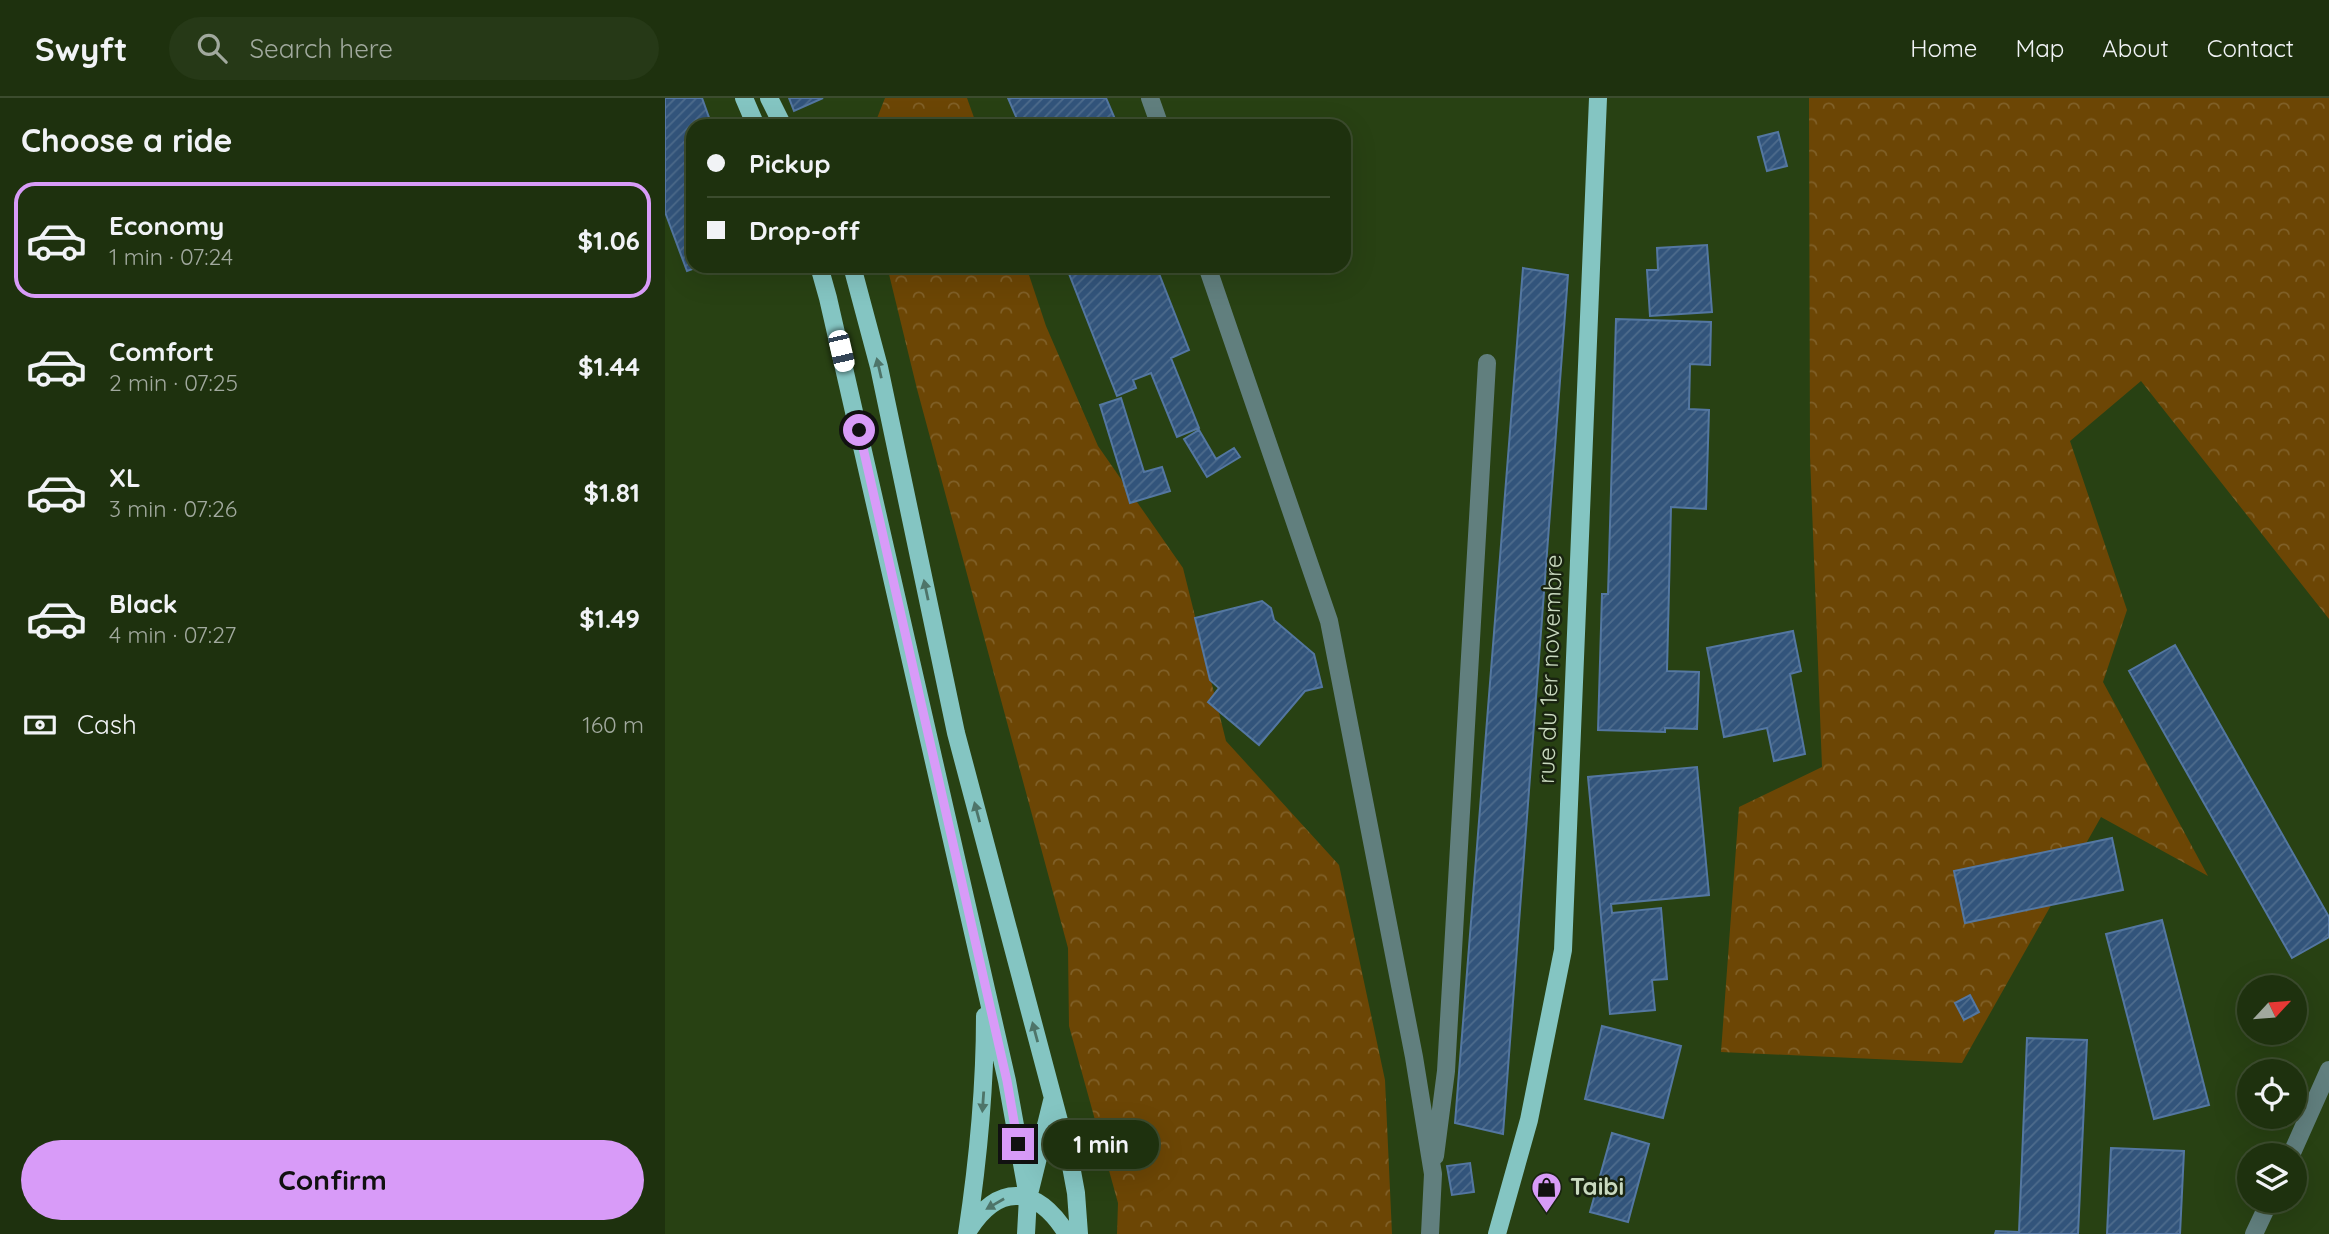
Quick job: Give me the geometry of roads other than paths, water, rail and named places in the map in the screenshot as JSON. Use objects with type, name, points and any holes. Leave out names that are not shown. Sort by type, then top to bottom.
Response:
[{"type":"main road","points":[[744,98],[753,119]]},
{"type":"main road","points":[[769,98],[780,119]]},
{"type":"main road","name":"rue du 1er novembre","points":[[1497,1234],[1529,1120],[1563,950],[1598,98]]},
{"type":"main road","points":[[821,273],[1007,1081],[1028,1197],[1026,1234]]},
{"type":"main road","points":[[854,273],[879,366],[956,733],[1076,1193],[1079,1234]]},
{"type":"main road","points":[[967,1234],[981,1133],[985,1065],[985,985]]},
{"type":"main road","points":[[1016,1234],[1028,1197],[1052,1098]]},
{"type":"main road","points":[[967,1234],[978,1215],[996,1201],[1012,1196],[1028,1197],[1045,1205],[1067,1234]]},
{"type":"street","points":[[1150,98],[1158,119]]},
{"type":"street","points":[[1209,273],[1329,621],[1414,1057],[1433,1174]]},
{"type":"street","points":[[1430,1234],[1433,1174],[1446,1071],[1487,363]]},
{"type":"street","points":[[2296,1143],[2329,1070]]},
{"type":"street","points":[[2254,1234],[2264,1213]]},
{"type":"place","name":"Taibi","points":[[1547,1214]]}]
